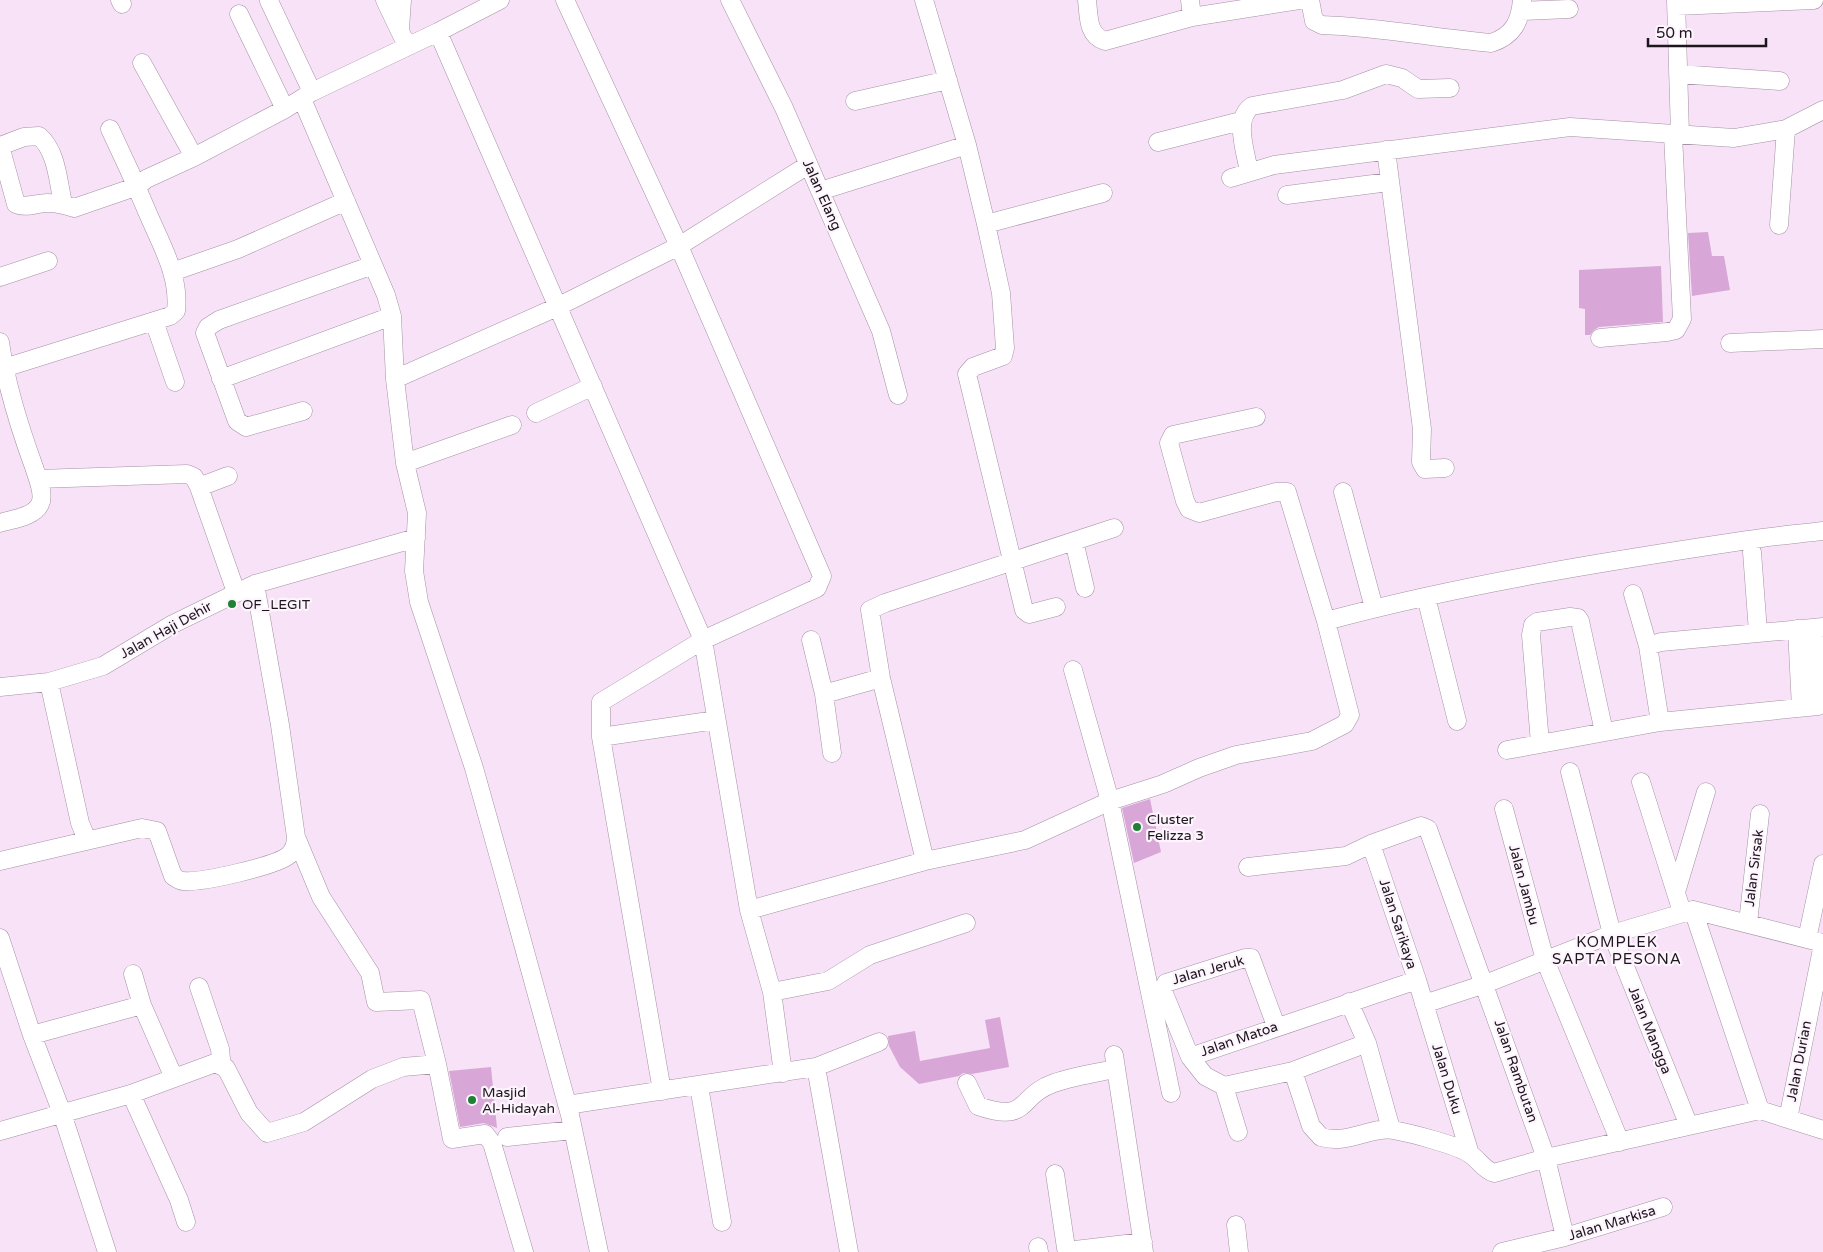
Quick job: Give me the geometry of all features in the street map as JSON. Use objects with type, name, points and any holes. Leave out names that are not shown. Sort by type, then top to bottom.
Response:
[{"type":"street","points":[[385,0],[407,46]]},
{"type":"street","points":[[400,30],[402,0]]},
{"type":"street","points":[[63,203],[53,159],[47,143],[40,136],[24,137],[0,146],[16,204],[24,206],[48,202],[63,203],[74,208],[138,186],[146,179],[194,157],[285,109],[307,95],[500,0]]},
{"type":"street","points":[[565,0],[679,246],[822,576],[817,588],[704,640],[601,702],[601,737],[662,1091]]},
{"type":"street","name":"Jalan Elang","points":[[730,0],[820,191],[881,331],[898,395]]},
{"type":"street","points":[[924,0],[967,145],[1001,293],[1005,348],[1003,356],[973,367],[967,374],[1026,613],[1029,614],[1056,607]]},
{"type":"street","points":[[1087,0],[1092,32],[1097,39],[1105,41],[1191,9],[1299,0]]},
{"type":"street","points":[[1310,0],[1313,18],[1322,25],[1385,28],[1409,34],[1491,43],[1501,40],[1516,28],[1522,5],[1570,9]]},
{"type":"street","points":[[1600,338],[1668,332],[1676,330],[1682,319],[1676,134],[1678,74],[1677,3],[1814,0]]},
{"type":"street","points":[[269,1],[307,95],[346,201],[386,295],[392,316],[395,379],[404,463],[416,506],[414,571],[418,602],[474,768],[568,1105],[599,1252]]},
{"type":"street","points":[[239,14],[285,109]]},
{"type":"street","points":[[438,32],[704,640],[749,910],[772,992],[783,1073]]},
{"type":"street","points":[[142,63],[194,157]]},
{"type":"street","points":[[1250,172],[1241,120],[1246,110],[1258,103],[1343,90],[1386,74],[1402,78],[1418,89],[1450,88]]},
{"type":"street","points":[[1678,74],[1780,81]]},
{"type":"street","points":[[855,101],[948,80]]},
{"type":"street","points":[[1231,178],[1274,164],[1570,127],[1734,138],[1786,129],[1823,110]]},
{"type":"street","points":[[1158,142],[1241,120]]},
{"type":"street","points":[[4,368],[170,316],[176,311],[177,303],[172,272],[164,244],[110,129]]},
{"type":"street","points":[[1779,225],[1786,129]]},
{"type":"street","points":[[820,191],[967,145]]},
{"type":"street","points":[[1386,150],[1422,429],[1421,462],[1425,469],[1445,468]]},
{"type":"street","points":[[395,379],[558,307],[679,246],[808,165]]},
{"type":"street","points":[[1287,195],[1390,182]]},
{"type":"street","points":[[986,224],[1103,193]]},
{"type":"street","points":[[172,272],[238,249],[346,201]]},
{"type":"street","points":[[0,277],[48,261]]},
{"type":"street","points":[[304,411],[257,425],[242,425],[237,421],[205,333],[212,324],[373,265]]},
{"type":"street","points":[[221,379],[392,316]]},
{"type":"street","points":[[154,321],[175,382]]},
{"type":"street","points":[[1730,343],[1823,339]]},
{"type":"street","points":[[0,342],[4,368],[21,432],[38,479],[42,499],[37,508],[27,515],[0,523]]},
{"type":"street","points":[[536,413],[592,386]]},
{"type":"street","points":[[749,910],[924,862],[1025,840],[1110,801],[1163,784],[1199,768],[1236,755],[1312,741],[1345,724],[1348,720],[1349,708],[1326,621],[1287,492],[1276,492],[1199,512],[1189,509],[1185,501],[1170,443],[1173,435],[1256,417]]},
{"type":"street","points":[[404,463],[512,425]]},
{"type":"street","points":[[38,479],[187,474],[194,477],[236,592]]},
{"type":"street","points":[[199,487],[228,476]]},
{"type":"street","points":[[1343,492],[1374,608]]},
{"type":"street","points":[[924,862],[881,678],[870,613],[872,608],[1114,528]]},
{"type":"street","points":[[1326,621],[1426,597],[1596,564],[1823,530]]},
{"type":"street","name":"Jalan Haji Dehir","points":[[0,688],[48,682],[103,666],[172,624],[255,584],[416,538]]},
{"type":"street","points":[[1074,541],[1085,588]]},
{"type":"street","points":[[1752,552],[1758,632]]},
{"type":"street","points":[[255,584],[280,725],[296,837],[321,897],[361,962],[370,973],[376,1002],[421,1000],[438,1064],[452,1139],[485,1134],[492,1143],[524,1252]]},
{"type":"street","points":[[1633,594],[1648,646],[1660,722]]},
{"type":"street","points":[[1426,597],[1457,721]]},
{"type":"street","points":[[1540,743],[1531,635],[1533,625],[1546,621],[1570,617],[1580,621],[1604,732]]},
{"type":"street","points":[[1507,750],[1660,722],[1814,707],[1812,628],[1661,642],[1648,646]]},
{"type":"street","points":[[811,640],[824,694],[832,753]]},
{"type":"street","points":[[1073,670],[1110,801],[1171,1094]]},
{"type":"street","points":[[824,694],[881,678]]},
{"type":"street","points":[[48,682],[80,823],[87,840]]},
{"type":"street","points":[[601,737],[716,720]]},
{"type":"street","name":"Jalan Mangga","points":[[1570,772],[1612,934],[1689,1126]]},
{"type":"street","points":[[1642,782],[1676,892],[1687,911],[1760,1110]]},
{"type":"street","points":[[1676,892],[1706,792]]},
{"type":"street","name":"Jalan Jambu","points":[[1504,809],[1545,960],[1620,1142]]},
{"type":"street","name":"Jalan Sirsak","points":[[1748,923],[1760,814]]},
{"type":"street","name":"Jalan Rambutan","points":[[1248,867],[1346,856],[1421,826],[1428,829],[1546,1158],[1565,1237]]},
{"type":"street","points":[[0,861],[142,828],[157,831],[173,876],[182,881],[210,878],[267,864],[288,855],[294,848],[296,837]]},
{"type":"street","name":"Jalan Sarikaya","points":[[1372,844],[1424,1004]]},
{"type":"street","name":"Jalan Durian","points":[[1788,1119],[1818,942],[1823,864]]},
{"type":"street","points":[[1424,1004],[1485,984],[1612,934],[1687,911],[1748,923],[1818,942]]},
{"type":"street","points":[[772,992],[828,981],[870,955],[966,923]]},
{"type":"street","points":[[0,938],[32,1035],[62,1113],[107,1252]]},
{"type":"street","name":"Jalan Jeruk","points":[[1189,1053],[1163,991],[1163,986],[1245,958],[1253,960],[1276,1026]]},
{"type":"street","points":[[132,974],[142,1005],[174,1078]]},
{"type":"street","name":"Jalan Matoa","points":[[1224,1086],[1205,1076],[1189,1053],[1417,980]]},
{"type":"street","points":[[0,1131],[131,1094],[215,1063],[221,1058],[220,1049],[199,987]]},
{"type":"street","points":[[1349,1002],[1367,1043],[1391,1129]]},
{"type":"street","name":"Jalan Duku","points":[[1424,1004],[1470,1154]]},
{"type":"street","points":[[32,1035],[142,1005]]},
{"type":"street","points":[[568,1105],[816,1067],[879,1042]]},
{"type":"street","points":[[1238,1132],[1224,1086],[1293,1071],[1367,1043]]},
{"type":"street","points":[[967,1083],[978,1106],[1007,1113],[1015,1111],[1055,1083],[1115,1062],[1144,1247],[1075,1250],[1066,1248],[1055,1174]]},
{"type":"street","points":[[215,1063],[226,1068],[249,1113],[267,1133],[304,1122],[372,1080],[403,1067],[438,1064]]},
{"type":"street","points":[[816,1067],[849,1252]]},
{"type":"street","points":[[1293,1071],[1311,1126],[1321,1137],[1340,1139],[1391,1129],[1449,1144],[1470,1154],[1489,1172],[1494,1173],[1546,1158],[1760,1110],[1823,1130]]},
{"type":"street","points":[[699,1086],[722,1222]]},
{"type":"street","points":[[131,1094],[179,1200],[186,1222]]},
{"type":"street","points":[[507,1137],[573,1130]]},
{"type":"street","name":"Jalan Markisa","points":[[1502,1252],[1565,1237],[1663,1207]]},
{"type":"street","points":[[1236,1225],[1239,1252]]},
{"type":"building","points":[[1708,232],[1712,256],[1724,256],[1730,290],[1692,296],[1688,233]]},
{"type":"building","points":[[1661,266],[1663,322],[1599,327],[1590,335],[1585,335],[1585,309],[1579,308],[1579,270]]},
{"type":"building","name":"Cluster Felizza 3","points":[[1150,799],[1161,852],[1134,863],[1122,808]]},
{"type":"building","points":[[1000,1017],[1009,1067],[972,1074],[963,1073],[959,1076],[919,1084],[900,1067],[889,1046],[888,1036],[915,1031],[920,1061],[990,1048],[985,1020]]},
{"type":"building","name":"Masjid Al-Hidayah","points":[[491,1067],[497,1128],[484,1123],[460,1127],[449,1071]]},
{"type":"place","name":"OF_LEGIT","points":[[232,604]]},
{"type":"place","name":"Cluster Felizza 3","points":[[1137,827]]},
{"type":"place","name":"Masjid Al-Hidayah","points":[[472,1100]]},
{"type":"district","name":"KOMPLEK SAPTA PESONA","points":[[1617,950]]}]
